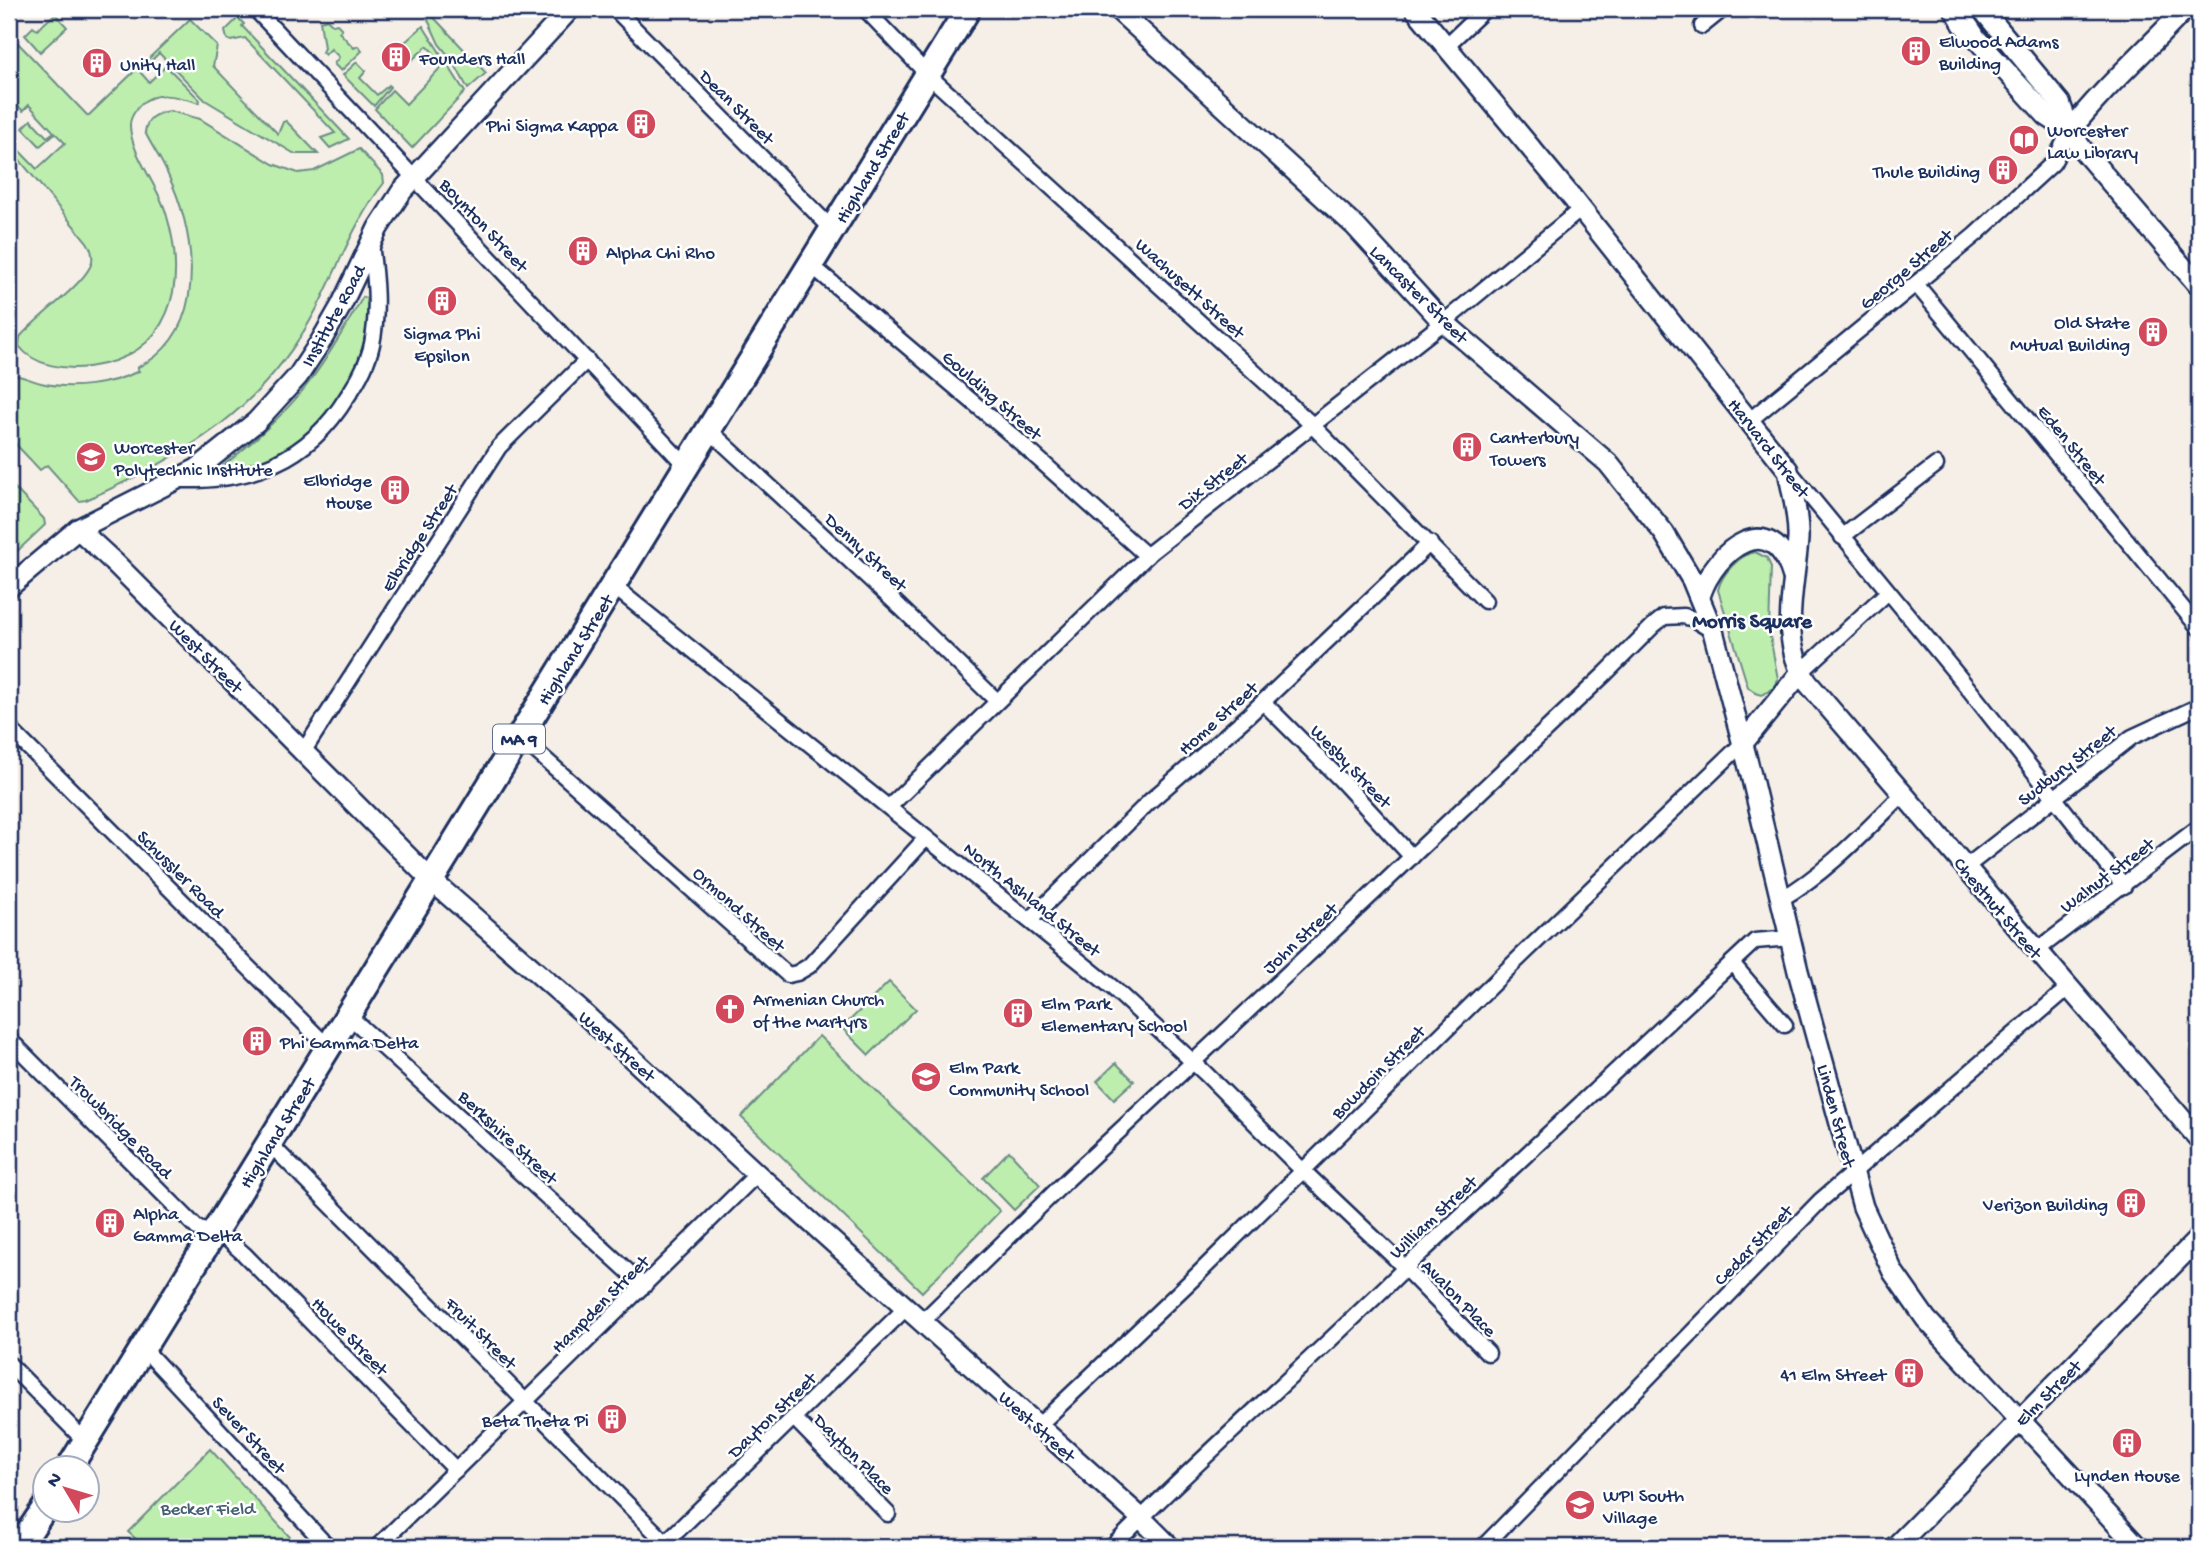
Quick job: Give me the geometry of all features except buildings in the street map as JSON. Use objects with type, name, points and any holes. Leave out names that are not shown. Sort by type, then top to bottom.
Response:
[{"type":"highway","name":"Highland Street","points":[[78,1454],[968,9]]},
{"type":"highway","points":[[19,1547],[34,1524]]},
{"type":"main road","name":"Institute Road","points":[[9,587],[78,529],[197,470],[237,439],[298,376],[341,306],[371,242],[395,201],[414,177],[570,9]]},
{"type":"main road","name":"Lancaster Street","points":[[1117,9],[1354,226],[1444,322],[1608,463],[1664,533],[1700,596]]},
{"type":"main road","name":"Harvard Street","points":[[1415,9],[1581,209],[1788,470]]},
{"type":"main road","points":[[1949,9],[2047,116],[2070,131]]},
{"type":"main road","points":[[1955,9],[1973,35]]},
{"type":"main road","points":[[1982,9],[2060,103],[2070,131],[2082,149],[2199,285]]},
{"type":"main road","points":[[2070,131],[2088,108],[2185,9]]},
{"type":"main road","points":[[1743,743],[1775,705],[1796,671],[1790,638],[1798,539],[1788,470]]},
{"type":"main road","name":"West Street","points":[[78,529],[431,880],[581,1011],[1170,1547]]},
{"type":"main road","points":[[1700,596],[1710,573],[1736,547],[1751,538],[1767,541],[1777,547],[1786,558],[1793,577]]},
{"type":"main road","name":"Linden Street","points":[[1700,596],[1730,691],[1853,1173],[1876,1239],[1903,1288],[1950,1347],[2138,1547]]},
{"type":"main road","name":"Chestnut Street","points":[[1796,671],[2199,1139]]},
{"type":"main road","points":[[1730,691],[1737,700],[1754,709],[1766,710],[1775,705]]},
{"type":"main road","name":"Elm Street","points":[[1895,1547],[2199,1238]]},
{"type":"street","name":"Boynton Street","points":[[255,9],[687,467]]},
{"type":"street","name":"Dean Street","points":[[615,9],[833,230]]},
{"type":"street","name":"Wachusett Street","points":[[865,9],[927,74],[1259,374],[1485,601]]},
{"type":"street","points":[[1446,46],[1486,9]]},
{"type":"street","points":[[1702,26],[1723,9]]},
{"type":"street","name":"George Street","points":[[1750,420],[1975,234],[2053,163],[2070,131]]},
{"type":"street","name":"Dix Street","points":[[888,807],[1147,555],[1444,322],[1581,209]]},
{"type":"street","points":[[179,480],[225,479],[274,466],[306,446],[334,418],[356,383],[371,346],[376,312],[371,242]]},
{"type":"street","name":"Goulding Street","points":[[810,264],[1014,437],[1147,555]]},
{"type":"street","name":"Eden Street","points":[[1916,284],[2199,628]]},
{"type":"street","name":"Elbridge Street","points":[[303,752],[499,447],[587,360]]},
{"type":"street","name":"Denny Street","points":[[709,430],[900,607],[997,702]]},
{"type":"street","points":[[1842,537],[1936,465]]},
{"type":"street","name":"Harvard Street","points":[[1788,470],[1968,688],[2123,886]]},
{"type":"street","name":"Home Street","points":[[1030,920],[1150,801],[1263,702],[1430,543]]},
{"type":"street","name":"North Ashland Street","points":[[613,586],[1113,988],[1405,1268]]},
{"type":"street","points":[[1796,671],[1888,592]]},
{"type":"street","name":"John Street","points":[[922,1322],[1067,1180],[1194,1063],[1659,621],[1674,615],[1684,616],[1713,631]]},
{"type":"street","name":"Wesby Street","points":[[1263,702],[1340,779],[1412,857]]},
{"type":"street","name":"Sudbury Street","points":[[1966,867],[2132,737],[2199,706]]},
{"type":"street","name":"Schussler Road","points":[[9,728],[328,1046]]},
{"type":"street","name":"Ormond Street","points":[[520,737],[788,975],[809,966],[926,838]]},
{"type":"street","name":"Bowdoin Street","points":[[1038,1426],[1743,743]]},
{"type":"street","points":[[1781,899],[1802,887],[1903,794]]},
{"type":"street","name":"Walnut Street","points":[[2036,951],[2199,827]]},
{"type":"street","name":"William Street","points":[[1112,1547],[1755,941],[1791,938]]},
{"type":"street","points":[[1732,963],[1785,1025]]},
{"type":"street","name":"Cedar Street","points":[[1483,1547],[1821,1200],[2068,988]]},
{"type":"street","name":"Berkshire Street","points":[[348,1015],[644,1286]]},
{"type":"street","name":"Trowbridge Road","points":[[9,1039],[197,1228],[213,1234]]},
{"type":"street","name":"Fruit Street","points":[[269,1143],[666,1546]]},
{"type":"street","name":"Hampden Street","points":[[377,1547],[757,1174]]},
{"type":"street","name":"Howe Street","points":[[213,1234],[227,1239],[244,1254],[456,1470]]},
{"type":"street","name":"Avalon Place","points":[[1405,1268],[1488,1353]]},
{"type":"street","name":"Dayton Street","points":[[666,1546],[906,1307]]},
{"type":"street","name":"Sever Street","points":[[143,1348],[328,1547]]},
{"type":"street","points":[[9,1364],[86,1442]]},
{"type":"street","name":"Dayton Place","points":[[794,1418],[888,1514]]},
{"type":"green space","points":[[423,9],[426,9],[486,73],[468,89],[453,61],[439,44]]},
{"type":"green space","points":[[55,14],[67,27],[40,52],[25,35],[33,27],[37,30]]},
{"type":"green space","points":[[238,18],[244,24],[242,26],[349,139],[330,148],[321,138],[335,133],[245,38],[231,41],[227,39],[225,31]]},
{"type":"green space","points":[[190,19],[217,46],[213,66],[278,134],[286,121],[318,154],[295,154],[205,100],[159,53],[149,63],[146,61]]},
{"type":"green space","points":[[327,19],[342,29],[339,32],[354,48],[358,46],[362,51],[341,71],[334,64],[339,57],[331,49],[325,55],[322,52],[324,48],[320,21]]},
{"type":"green space","points":[[423,26],[465,92],[412,148],[375,109],[392,90],[406,104],[444,64],[427,46],[413,59],[409,55],[412,52],[404,43]]},
{"type":"green space","points":[[17,42],[88,116],[141,65],[144,68],[140,72],[149,82],[166,66],[200,100],[199,103],[174,96],[157,96],[142,103],[131,119],[134,147],[166,213],[175,266],[167,313],[155,332],[139,348],[116,360],[88,367],[60,367],[33,358],[19,346],[20,337],[85,275],[93,257],[87,242],[9,147],[9,140],[37,169],[65,143],[55,133],[40,146],[23,128],[31,120],[47,137],[54,132],[29,105],[23,111],[9,97],[9,51]]},
{"type":"green space","points":[[357,62],[366,71],[360,78],[377,95],[389,85],[390,87],[374,106],[343,75]]},
{"type":"green space","points":[[170,111],[200,119],[273,164],[298,173],[314,171],[359,149],[383,175],[384,183],[364,213],[316,310],[295,345],[246,403],[218,426],[157,466],[79,501],[47,465],[40,470],[9,437],[9,374],[53,385],[103,383],[139,371],[137,368],[156,356],[172,338],[183,317],[189,294],[189,244],[177,196],[166,169],[145,132],[153,117]]},
{"type":"green space","points":[[363,297],[369,299],[367,327],[361,353],[353,373],[329,412],[296,443],[277,454],[257,463],[225,469],[224,465],[270,426],[301,393]]},
{"type":"green space","points":[[9,482],[44,519],[45,525],[9,559]]},
{"type":"green space","points":[[1755,552],[1767,558],[1771,567],[1769,631],[1778,679],[1773,689],[1762,695],[1748,687],[1718,590],[1732,566]]},
{"type":"green space","points":[[889,982],[916,1009],[869,1055],[842,1028]]},
{"type":"green space","points":[[819,1036],[1000,1211],[922,1292],[741,1117]]},
{"type":"green space","points":[[1116,1063],[1134,1081],[1114,1099],[1097,1081]]},
{"type":"green space","points":[[1009,1151],[1040,1185],[1014,1210],[983,1178]]},
{"type":"green space","name":"Becker Field","points":[[210,1449],[299,1547],[145,1547],[128,1532]]},
{"type":"place","name":"Elwood Adams Building","points":[[1916,51]]},
{"type":"place","name":"Founders Hall","points":[[396,57]]},
{"type":"place","name":"Unity Hall","points":[[97,63]]},
{"type":"place","name":"Phi Sigma Kappa","points":[[641,124]]},
{"type":"place","name":"Worcester Law Library","points":[[2024,140]]},
{"type":"place","name":"Thule Building","points":[[2003,170]]},
{"type":"place","name":"Alpha Chi Rho","points":[[583,251]]},
{"type":"place","name":"Sigma Phi Epsilon","points":[[442,301]]},
{"type":"place","name":"Old State Mutual Building","points":[[2153,332]]},
{"type":"place","name":"Canterbury Towers","points":[[1467,447]]},
{"type":"place","name":"Worcester Polytechnic Institute","points":[[91,457]]},
{"type":"place","name":"Elbridge House","points":[[395,490]]},
{"type":"place","name":"Armenian Church of the Martyrs","points":[[730,1009]]},
{"type":"place","name":"Elm Park Elementary School","points":[[1018,1013]]},
{"type":"place","name":"Phi Gamma Delta","points":[[257,1041]]},
{"type":"place","name":"Elm Park Community School","points":[[926,1077]]},
{"type":"place","name":"Verizon Building","points":[[2131,1203]]},
{"type":"place","name":"Alpha Gamma Delta","points":[[110,1223]]},
{"type":"place","name":"41 Elm Street","points":[[1909,1373]]},
{"type":"place","name":"Beta Theta Pi","points":[[612,1419]]},
{"type":"place","name":"Lynden House","points":[[2127,1443]]},
{"type":"place","name":"WPI South Village","points":[[1580,1505]]},
{"type":"district","name":"Morris Square","points":[[1752,620]]}]
